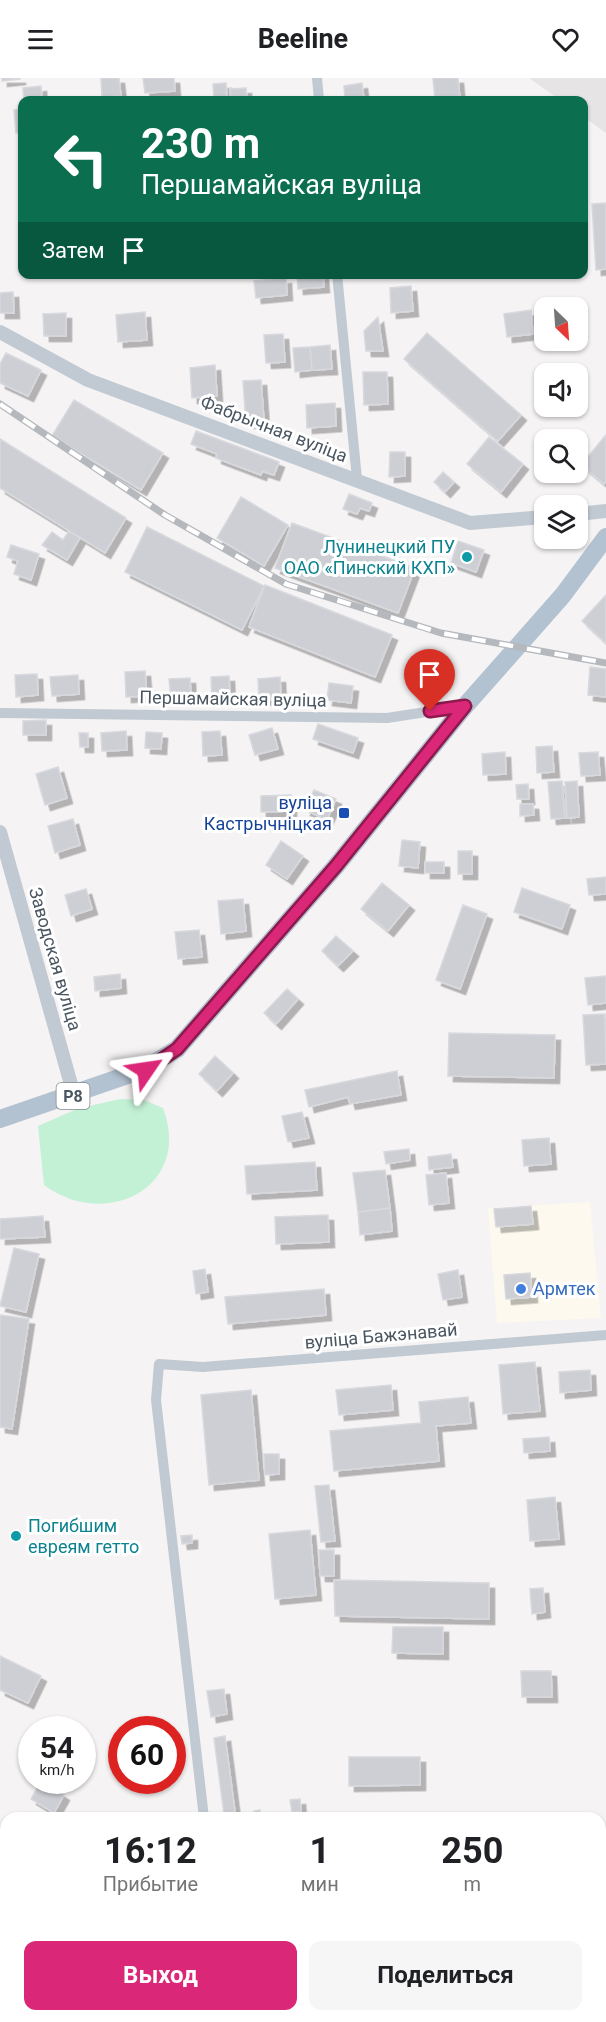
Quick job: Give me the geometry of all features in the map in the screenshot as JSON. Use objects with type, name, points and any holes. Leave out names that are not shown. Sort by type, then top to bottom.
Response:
[{"type":"main road","name":"Р8","points":[[0,1119],[146,1070],[177,1049],[336,866],[465,706],[563,596],[606,537]]},
{"type":"street","points":[[317,78],[319,96]]},
{"type":"street","points":[[337,279],[357,479]]},
{"type":"street","name":"Фабрычная вуліца","points":[[0,332],[88,380],[470,523],[534,517]]},
{"type":"street","points":[[588,513],[606,511]]},
{"type":"street","name":"Першамайская вуліца","points":[[0,713],[387,718],[465,706]]},
{"type":"street","name":"Заводская вуліца","points":[[0,832],[74,1095]]},
{"type":"street","name":"вуліца Бажэнавай","points":[[203,1812],[156,1400],[159,1364],[222,1366],[606,1335]]},
{"type":"shaded area","points":[[529,78],[606,78],[606,133],[588,120],[588,96],[554,96]]},
{"type":"shaded area","points":[[590,1202],[601,1318],[497,1323],[488,1208]]},
{"type":"green space","points":[[120,1099],[144,1100],[163,1108],[169,1136],[166,1160],[155,1179],[138,1193],[117,1202],[93,1203],[68,1198],[44,1185],[38,1126],[77,1109]]},
{"type":"building","points":[[2,78],[20,78],[20,79],[2,81]]},
{"type":"building","points":[[101,78],[119,78],[121,96],[102,96]]},
{"type":"building","points":[[143,78],[174,78],[175,91],[145,93]]},
{"type":"building","points":[[433,78],[458,78],[460,96],[435,96]]},
{"type":"building","points":[[226,83],[227,96],[214,96],[213,84]]},
{"type":"building","points":[[362,83],[364,96],[345,96],[344,86]]},
{"type":"building","points":[[41,86],[42,96],[24,96],[23,88]]},
{"type":"building","points":[[246,88],[247,96],[231,96],[230,89]]},
{"type":"building","points":[[14,110],[18,110],[18,133],[16,133]]},
{"type":"building","points":[[606,203],[606,269],[596,270],[592,204]]},
{"type":"building","points":[[286,279],[287,295],[256,298],[254,281]]},
{"type":"building","points":[[297,279],[323,279],[324,287],[298,289]]},
{"type":"building","points":[[411,286],[413,311],[391,313],[390,288]]},
{"type":"building","points":[[13,292],[14,313],[0,313],[0,293]]},
{"type":"building","points":[[531,310],[533,334],[507,337],[504,314]]},
{"type":"building","points":[[145,312],[147,340],[118,342],[116,315]]},
{"type":"building","points":[[66,313],[66,336],[44,336],[43,314]]},
{"type":"building","points":[[378,317],[383,351],[366,351],[364,331]]},
{"type":"building","points":[[427,333],[521,415],[498,441],[404,359]]},
{"type":"building","points":[[283,334],[285,362],[266,363],[264,335]]},
{"type":"building","points":[[330,345],[332,369],[312,370],[310,347]]},
{"type":"building","points":[[310,347],[312,370],[295,372],[293,348]]},
{"type":"building","points":[[6,353],[41,370],[28,396],[0,383],[0,364]]},
{"type":"building","points":[[215,365],[217,396],[192,398],[190,368]]},
{"type":"building","points":[[363,372],[387,372],[388,404],[364,405]]},
{"type":"building","points":[[261,380],[264,421],[246,423],[243,381]]},
{"type":"building","points":[[74,400],[163,453],[141,490],[52,436]]},
{"type":"building","points":[[335,403],[336,426],[307,428],[306,405]]},
{"type":"building","points":[[196,431],[279,462],[274,475],[262,471],[261,475],[216,458],[217,454],[191,444]]},
{"type":"building","points":[[606,435],[606,481],[604,484],[588,471],[588,457]]},
{"type":"building","points":[[489,437],[523,464],[501,492],[467,464]]},
{"type":"building","points":[[0,439],[126,518],[105,553],[0,488]]},
{"type":"building","points":[[390,452],[405,452],[405,476],[389,477]]},
{"type":"building","points":[[443,472],[454,482],[445,492],[434,482]]},
{"type":"building","points":[[349,494],[372,503],[369,511],[360,508],[357,514],[343,509]]},
{"type":"building","points":[[241,497],[288,525],[264,566],[217,538]]},
{"type":"building","points":[[292,523],[415,568],[398,613],[275,568]]},
{"type":"building","points":[[147,527],[264,586],[242,630],[125,572]]},
{"type":"building","points":[[69,531],[80,538],[67,560],[42,545],[52,532],[63,540]]},
{"type":"building","name":"Лунинецкий ПУ ОАО «Пинский КХП»","points":[[458,541],[484,550],[476,572],[451,563]]},
{"type":"building","points":[[11,545],[39,554],[31,580],[14,574],[18,561],[7,557]]},
{"type":"building","points":[[265,585],[392,635],[375,677],[249,627]]},
{"type":"building","points":[[606,595],[606,643],[582,621]]},
{"type":"building","points":[[590,667],[606,669],[606,697],[588,695]]},
{"type":"building","points":[[145,671],[147,696],[126,697],[125,672]]},
{"type":"building","points":[[37,674],[38,695],[16,697],[15,675]]},
{"type":"building","points":[[78,675],[79,694],[52,696],[50,677]]},
{"type":"building","points":[[229,676],[230,698],[212,699],[211,677]]},
{"type":"building","points":[[280,677],[281,699],[259,700],[258,679]]},
{"type":"building","points":[[190,678],[191,699],[171,700],[169,679]]},
{"type":"building","points":[[329,683],[353,686],[351,703],[327,700]]},
{"type":"building","points":[[46,720],[46,735],[23,735],[23,721]]},
{"type":"building","points":[[318,724],[358,738],[353,753],[313,739]]},
{"type":"building","points":[[272,728],[278,749],[255,755],[249,735]]},
{"type":"building","points":[[126,731],[127,750],[102,751],[101,733]]},
{"type":"building","points":[[220,731],[222,755],[203,756],[202,732]]},
{"type":"building","points":[[146,732],[162,733],[161,749],[145,748]]},
{"type":"building","points":[[79,733],[88,733],[88,747],[80,747]]},
{"type":"building","points":[[552,746],[554,772],[537,773],[536,747]]},
{"type":"building","points":[[505,752],[506,774],[483,775],[482,754]]},
{"type":"building","points":[[598,752],[600,775],[581,776],[579,753]]},
{"type":"building","points":[[58,767],[67,798],[45,805],[36,774]]},
{"type":"building","points":[[562,781],[565,818],[551,819],[548,782]]},
{"type":"building","points":[[577,781],[579,817],[567,818],[565,782]]},
{"type":"building","points":[[528,784],[529,799],[517,799],[516,785]]},
{"type":"building","points":[[314,790],[336,799],[327,820],[305,810]]},
{"type":"building","points":[[291,795],[291,811],[261,812],[261,796]]},
{"type":"building","points":[[520,804],[533,804],[534,815],[520,816]]},
{"type":"building","points":[[73,819],[80,845],[55,853],[48,826]]},
{"type":"building","points":[[402,840],[420,842],[418,868],[399,866]]},
{"type":"building","points":[[281,841],[303,856],[287,879],[266,865]]},
{"type":"building","points":[[458,851],[472,851],[472,874],[458,874]]},
{"type":"building","points":[[425,862],[444,862],[444,873],[425,873]]},
{"type":"building","points":[[606,877],[606,894],[589,895],[587,879]]},
{"type":"building","points":[[382,883],[409,905],[388,931],[361,909]]},
{"type":"building","points":[[522,888],[570,905],[562,929],[514,912]]},
{"type":"building","points":[[86,889],[92,909],[71,916],[65,895]]},
{"type":"building","points":[[243,899],[246,931],[221,934],[218,901]]},
{"type":"building","points":[[463,905],[487,914],[460,989],[436,980]]},
{"type":"building","points":[[199,930],[202,957],[178,959],[175,932]]},
{"type":"building","points":[[336,936],[353,951],[338,966],[322,951]]},
{"type":"building","points":[[120,974],[121,988],[95,991],[94,977]]},
{"type":"building","points":[[606,976],[606,1003],[588,1005],[585,978]]},
{"type":"building","points":[[287,989],[298,999],[276,1024],[264,1013]]},
{"type":"building","points":[[605,1014],[606,1064],[586,1065],[583,1015]]},
{"type":"building","points":[[449,1033],[555,1035],[554,1078],[448,1076]]},
{"type":"building","points":[[215,1056],[233,1073],[217,1091],[199,1074]]},
{"type":"building","points":[[397,1071],[401,1095],[350,1104],[348,1097],[309,1107],[305,1090]]},
{"type":"building","points":[[302,1112],[309,1138],[288,1142],[282,1116]]},
{"type":"building","points":[[549,1138],[551,1164],[524,1166],[522,1140]]},
{"type":"building","points":[[409,1149],[410,1160],[386,1164],[384,1152]]},
{"type":"building","points":[[451,1154],[453,1167],[429,1170],[428,1157]]},
{"type":"building","points":[[315,1162],[317,1190],[247,1194],[245,1166]]},
{"type":"building","points":[[385,1170],[390,1208],[358,1212],[353,1173]]},
{"type":"building","points":[[446,1173],[449,1203],[429,1205],[426,1175]]},
{"type":"building","points":[[531,1206],[533,1224],[496,1227],[494,1209]]},
{"type":"building","points":[[390,1208],[392,1231],[360,1235],[358,1212]]},
{"type":"building","points":[[328,1215],[329,1242],[276,1244],[275,1217]]},
{"type":"building","points":[[43,1216],[45,1237],[0,1239],[0,1219]]},
{"type":"building","points":[[14,1248],[39,1254],[26,1312],[0,1306]]},
{"type":"building","points":[[205,1269],[208,1292],[196,1294],[193,1271]]},
{"type":"building","points":[[458,1270],[462,1297],[443,1300],[438,1274]]},
{"type":"building","points":[[530,1273],[532,1297],[506,1299],[504,1275]]},
{"type":"building","points":[[324,1289],[326,1315],[228,1324],[225,1297]]},
{"type":"building","points":[[0,1315],[29,1319],[12,1429],[0,1427]]},
{"type":"building","points":[[535,1362],[540,1411],[503,1414],[499,1365]]},
{"type":"building","points":[[590,1370],[591,1390],[560,1393],[559,1372]]},
{"type":"building","points":[[391,1385],[393,1410],[339,1415],[336,1390]]},
{"type":"building","points":[[251,1390],[259,1480],[209,1485],[201,1395]]},
{"type":"building","points":[[468,1397],[471,1423],[436,1426],[439,1461],[334,1471],[330,1431],[421,1423],[419,1402]]},
{"type":"building","points":[[549,1437],[550,1451],[524,1453],[523,1439]]},
{"type":"building","points":[[264,1454],[279,1454],[279,1474],[265,1475]]},
{"type":"building","points":[[329,1485],[335,1541],[321,1542],[315,1486]]},
{"type":"building","points":[[555,1497],[559,1539],[530,1541],[527,1500]]},
{"type":"building","points":[[310,1530],[316,1595],[275,1599],[269,1534]]},
{"type":"building","points":[[192,1535],[192,1543],[182,1544],[181,1536]]},
{"type":"building","points":[[319,1550],[334,1550],[334,1576],[320,1576]]},
{"type":"building","points":[[334,1580],[489,1583],[489,1619],[335,1616]]},
{"type":"building","points":[[543,1588],[545,1612],[532,1614],[530,1589]]},
{"type":"building","points":[[393,1627],[443,1627],[443,1654],[392,1653]]},
{"type":"building","points":[[0,1656],[41,1676],[28,1703],[0,1690]]},
{"type":"building","points":[[521,1671],[551,1671],[552,1697],[522,1697]]},
{"type":"building","points":[[224,1689],[227,1714],[211,1717],[207,1691]]},
{"type":"building","points":[[225,1736],[235,1812],[224,1812],[214,1738]]},
{"type":"building","points":[[349,1757],[420,1757],[420,1785],[349,1786]]},
{"type":"building","points":[[34,1794],[64,1795],[55,1812],[31,1799]]},
{"type":"building","points":[[300,1799],[301,1811],[292,1812],[290,1800]]},
{"type":"railway","points":[[0,404],[165,515],[286,584],[441,633],[606,663]]},
{"type":"place","name":"Лунинецкий ПУ ОАО «Пинский КХП»","points":[[467,557]]},
{"type":"place","name":"вуліца Кастрычніцкая","points":[[344,813]]},
{"type":"place","name":"Армтек","points":[[521,1289]]},
{"type":"place","name":"Погибшим евреям гетто","points":[[16,1536]]},
{"type":"route","points":[[146,1070],[177,1049],[336,866],[465,706],[430,711]]}]
